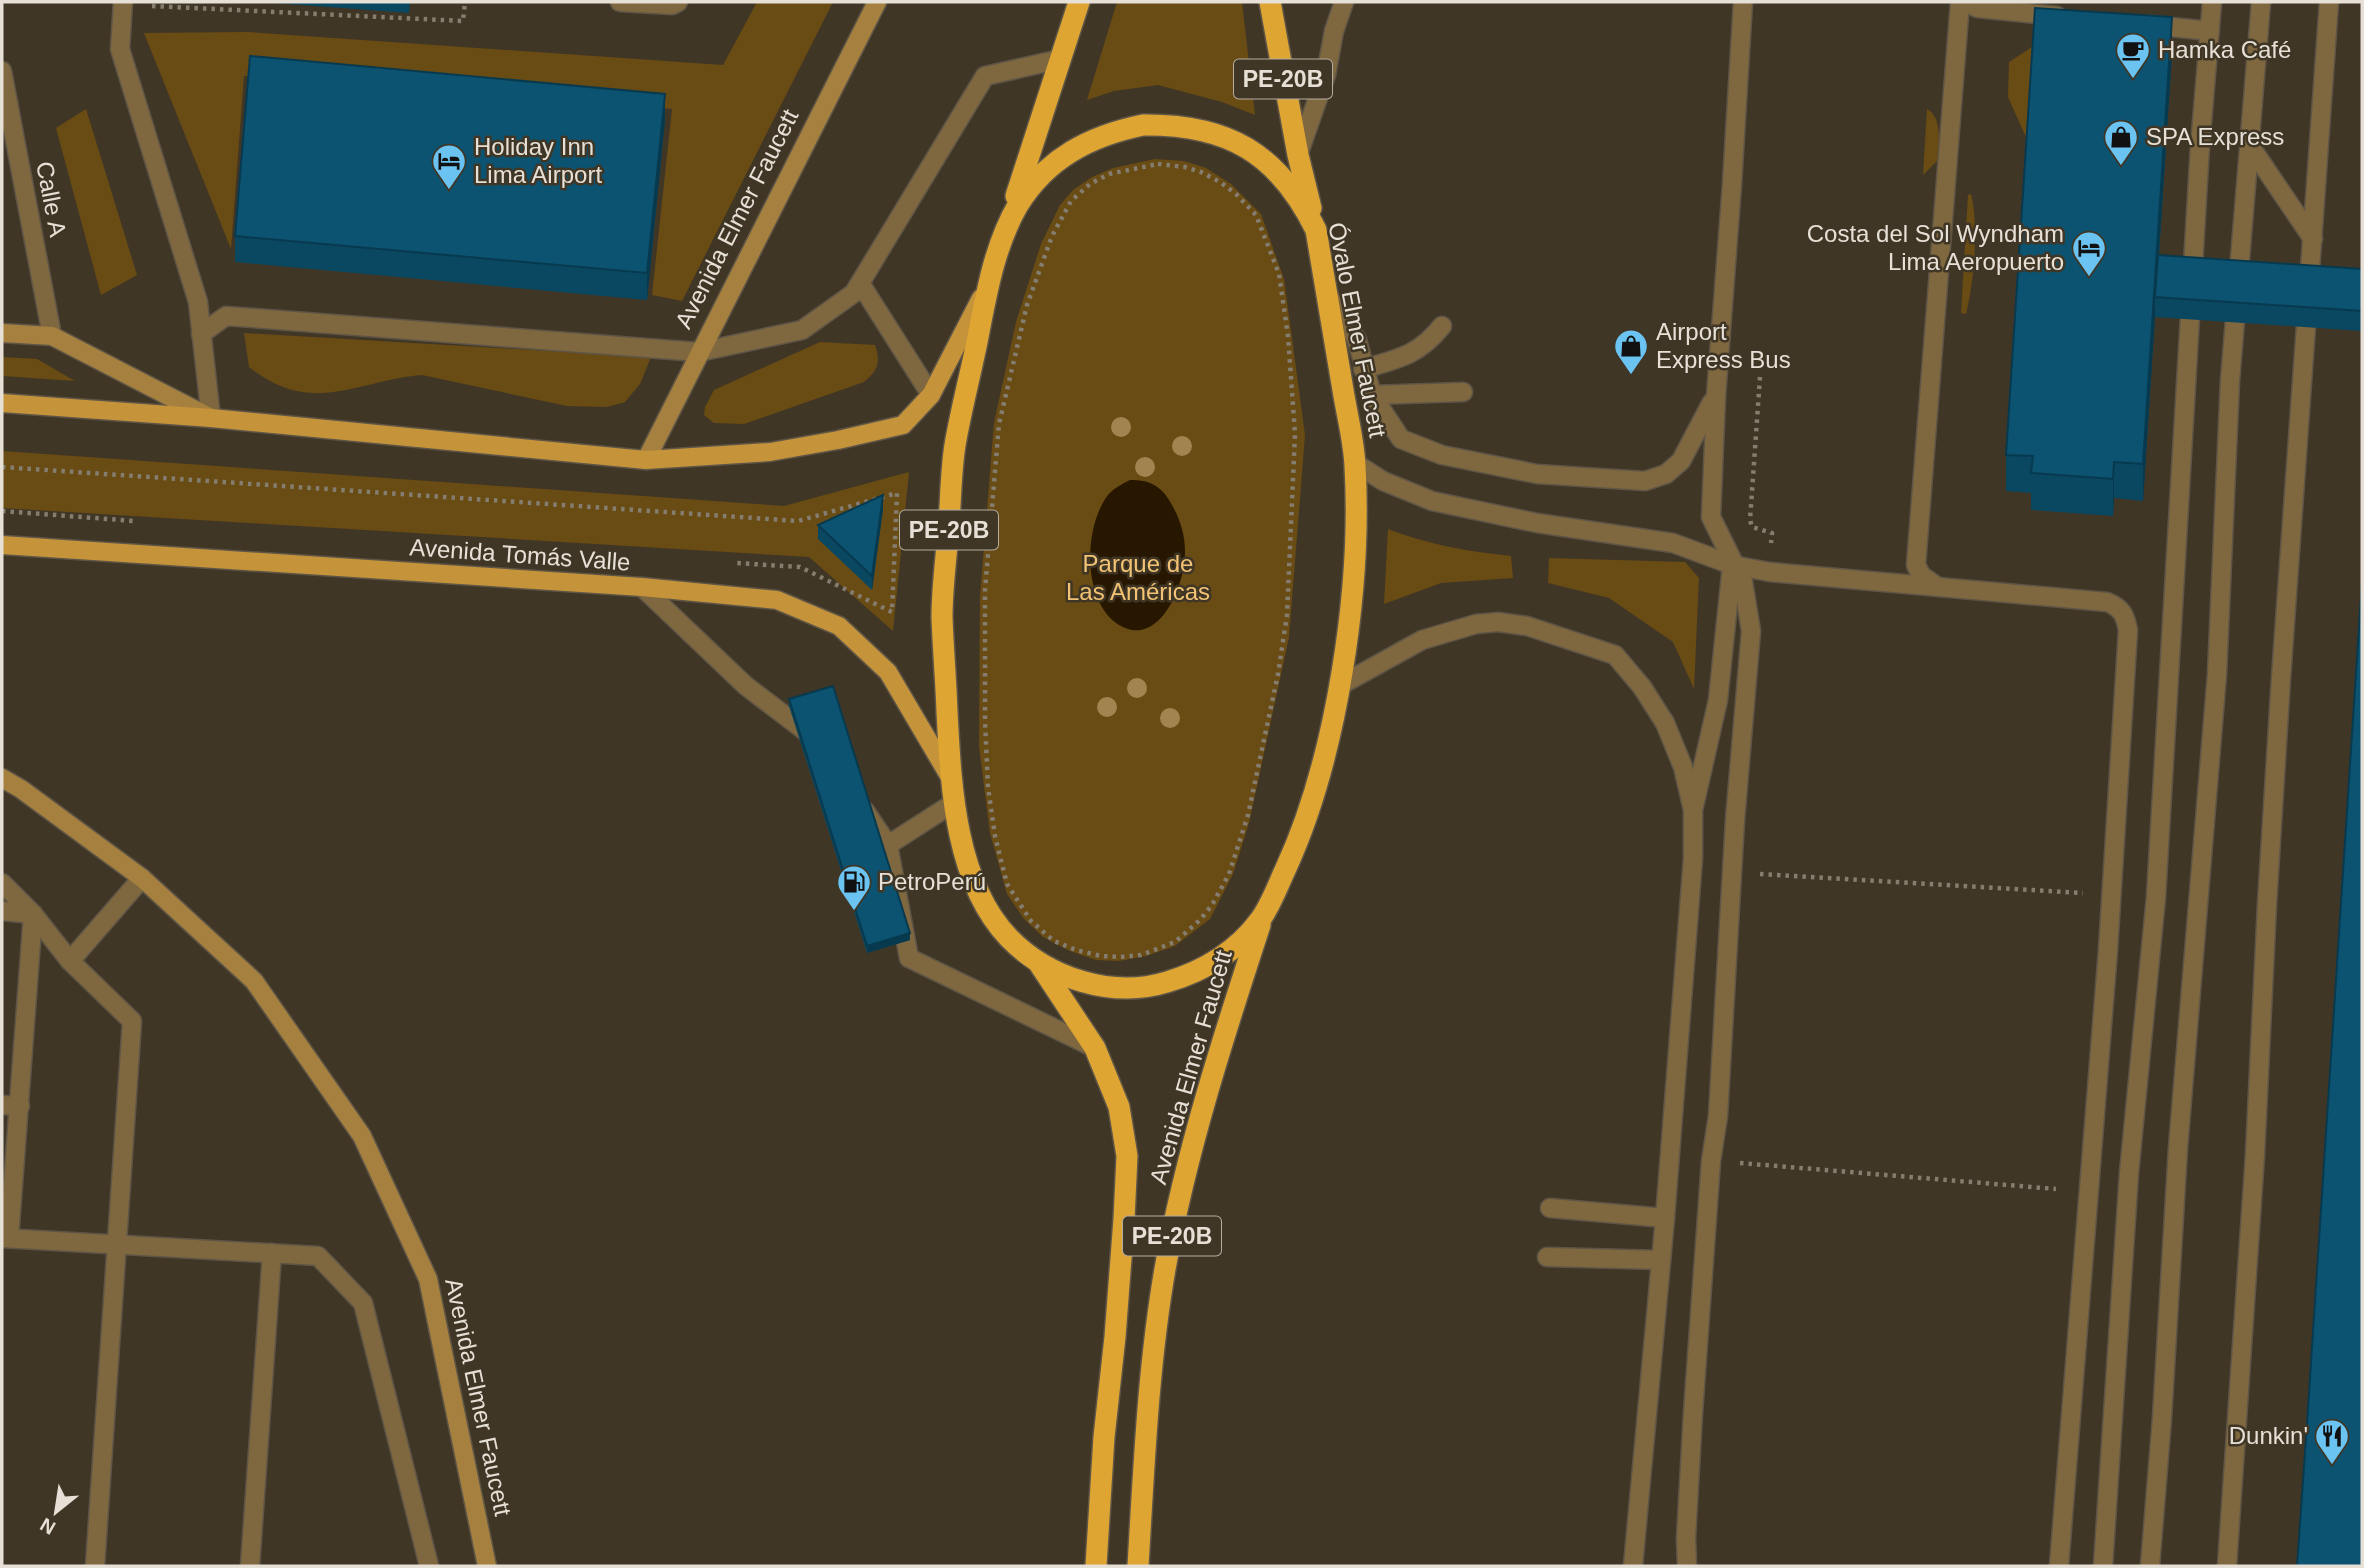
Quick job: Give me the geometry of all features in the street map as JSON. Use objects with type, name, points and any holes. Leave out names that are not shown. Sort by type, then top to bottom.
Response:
[{"type":"highway","name":"PE-20B","points":[[1004,235],[1079,2]]},
{"type":"highway","name":"PE-20B","points":[[1270,2],[1298,155],[1317,230]]},
{"type":"highway","name":"Óvalo Elmer Faucett","points":[[1143,125],[1204,129],[1242,146],[1283,177],[1303,202],[1317,230],[1355,463],[1354,575],[1339,686],[1321,765],[1297,843],[1263,916],[1236,947],[1201,971],[1161,984],[1120,988],[1079,981],[1040,965],[1007,936],[981,901],[965,858],[951,780],[942,613],[955,447],[989,284],[1004,235],[1017,208],[1035,182],[1057,160],[1083,143],[1112,131],[1143,125]]},
{"type":"highway","name":"Avenida Elmer Faucett","points":[[1138,1566],[1151,1369],[1165,1269],[1182,1188],[1219,1048],[1263,916]]},
{"type":"highway","name":"Avenida Elmer Faucett","points":[[1040,965],[1095,1048],[1119,1107],[1126,1156],[1122,1245],[1104,1437],[1096,1566]]},
{"type":"main road","points":[[2,403],[211,418],[646,460],[770,452],[903,425],[932,395],[989,284]]},
{"type":"main road","name":"Avenida Tomás Valle","points":[[2,545],[642,587],[777,600],[839,626],[888,672],[951,780]]},
{"type":"street","points":[[123,2],[120,49],[198,302],[211,418]]},
{"type":"street","points":[[620,2],[672,5],[678,2]]},
{"type":"street","name":"Avenida Elmer Faucett","points":[[646,460],[877,2]]},
{"type":"street","points":[[1298,155],[1326,75],[1334,31],[1344,2]]},
{"type":"street","points":[[1687,1566],[1687,1510],[1711,1161],[1718,1116],[1735,820],[1751,631],[1743,582],[1732,565],[1711,517],[1716,396],[1743,2]]},
{"type":"street","points":[[1935,586],[1922,575],[1916,565],[1962,2],[1978,8],[2071,17]]},
{"type":"street","points":[[2103,1566],[2129,1173],[2156,897],[2199,160],[2212,2]]},
{"type":"street","points":[[2150,1566],[2178,1148],[2217,674],[2230,381],[2261,2]]},
{"type":"street","points":[[2227,1566],[2255,1155],[2279,705],[2329,2]]},
{"type":"street","points":[[2137,24],[2210,32]]},
{"type":"street","points":[[201,334],[226,316],[699,352],[802,330],[854,293],[985,76],[1061,59]]},
{"type":"street","name":"Calle A","points":[[2,71],[52,336]]},
{"type":"street","points":[[2248,143],[2313,239]]},
{"type":"street","points":[[860,283],[932,395]]},
{"type":"street","points":[[1327,292],[1357,340],[1371,395],[1401,439],[1442,455],[1537,474],[1645,481],[1666,474],[1681,461],[1716,396]]},
{"type":"street","points":[[1363,369],[1412,354],[1431,340],[1442,326]]},
{"type":"street","points":[[2,332],[52,336],[211,418]]},
{"type":"street","points":[[1371,395],[1463,392]]},
{"type":"street","points":[[1355,463],[1383,481],[1432,501],[1537,523],[1673,543],[1732,565],[1770,572],[2107,602],[2117,606],[2126,615],[2128,630],[2109,939],[2059,1566]]},
{"type":"street","points":[[1633,1566],[1665,1218],[1693,858],[1693,810],[1718,700],[1732,565]]},
{"type":"street","points":[[642,587],[746,685],[816,739],[823,749]]},
{"type":"street","points":[[1339,686],[1422,640],[1476,624],[1498,622],[1527,626],[1615,655],[1642,687],[1665,723],[1682,767],[1693,810]]},
{"type":"street","name":"Avenida Elmer Faucett","points":[[2,778],[142,878],[254,981],[362,1136],[428,1279],[487,1566]]},
{"type":"street","points":[[852,792],[888,845],[909,958],[1095,1048]]},
{"type":"street","points":[[888,845],[955,802]]},
{"type":"street","points":[[70,961],[142,878]]},
{"type":"street","points":[[2,883],[33,914],[70,961],[132,1021],[95,1566]]},
{"type":"street","points":[[2,911],[33,914]]},
{"type":"street","points":[[33,914],[20,1106],[5,1238],[318,1256],[363,1303],[429,1566]]},
{"type":"street","points":[[2,1105],[20,1106]]},
{"type":"street","points":[[1550,1208],[1665,1218]]},
{"type":"street","points":[[250,1566],[272,1253]]},
{"type":"street","points":[[1547,1257],[1661,1260]]},
{"type":"path","points":[[151,6],[463,22],[465,2]]},
{"type":"path","points":[[1158,163],[1201,172],[1236,194],[1256,215],[1279,274],[1288,336],[1295,434],[1287,615],[1278,674],[1248,815],[1229,874],[1212,905],[1200,920],[1175,942],[1141,955],[1101,956],[1054,941],[1031,921],[1007,884],[995,836],[988,787],[985,590],[999,424],[1027,305],[1052,236],[1071,201],[1090,184],[1109,174],[1158,163]]},
{"type":"path","points":[[1760,377],[1750,520],[1752,527],[1772,533],[1770,572]]},
{"type":"path","points":[[2,467],[797,521],[897,493],[892,612]]},
{"type":"path","points":[[1747,874],[2091,893]]},
{"type":"path","points":[[1711,1161],[2056,1189]]},
{"type":"green space","points":[[757,2],[833,2],[682,301],[652,295],[672,109],[244,76],[231,249],[144,33],[247,32],[723,65]]},
{"type":"green space","points":[[1117,2],[1242,2],[1255,115],[1222,102],[1158,85],[1114,91],[1087,100]]},
{"type":"green space","points":[[2035,45],[2029,144],[2008,97],[2009,62]]},
{"type":"green space","points":[[86,109],[137,275],[101,295],[56,128]]},
{"type":"green space","points":[[1927,109],[1938,125],[1939,159],[1923,175]]},
{"type":"green space","name":"Parque de Las Américas","points":[[1155,159],[1184,161],[1206,168],[1231,184],[1261,214],[1284,279],[1305,435],[1289,637],[1249,823],[1233,874],[1210,919],[1175,946],[1146,956],[1119,961],[1096,960],[1043,937],[1024,919],[1007,894],[990,833],[979,746],[980,596],[994,423],[1016,322],[1041,244],[1060,205],[1073,190],[1092,177],[1113,168]]},
{"type":"green space","points":[[1971,194],[1975,222],[1974,254],[1966,314],[1961,313],[1968,195]]},
{"type":"green space","points":[[244,333],[651,357],[640,384],[625,402],[607,407],[567,406],[422,375],[334,392],[313,393],[293,390],[272,382],[249,367]]},
{"type":"green space","points":[[820,342],[875,345],[878,361],[875,370],[864,382],[744,424],[714,423],[704,415],[714,390]]},
{"type":"green space","points":[[2,357],[37,359],[75,381],[2,376]]},
{"type":"green space","points":[[2,451],[784,506],[909,472],[893,631],[809,557],[2,508]]},
{"type":"green space","points":[[1388,529],[1448,547],[1511,556],[1513,578],[1441,583],[1384,604]]},
{"type":"green space","points":[[1549,558],[1685,562],[1699,578],[1694,689],[1673,642],[1609,598],[1548,583]]},
{"type":"shaded area","points":[[1130,480],[1150,483],[1164,493],[1180,521],[1185,551],[1181,580],[1167,610],[1157,622],[1145,629],[1131,630],[1116,623],[1105,612],[1092,580],[1090,561],[1094,525],[1100,508],[1110,493]]},
{"type":"building","name":"Costa del Sol Wyndham Lima Aeropuerto","points":[[2035,8],[2172,17],[2143,464],[2114,462],[2113,479],[2031,473],[2033,456],[2006,455]]},
{"type":"building","name":"Holiday Inn Lima Airport","points":[[250,56],[665,94],[647,273],[235,236]]},
{"type":"building","points":[[2158,255],[2362,269],[2362,311],[2155,297]]},
{"type":"building","points":[[883,495],[872,576],[818,525]]},
{"type":"building","points":[[2362,581],[2362,1566],[2297,1566],[2307,1424]]},
{"type":"building","points":[[833,686],[910,933],[867,946],[789,699]]},
{"type":"place","name":"Hamka Café","points":[[2133,80]]},
{"type":"place","name":"SPA Express","points":[[2121,167]]},
{"type":"place","name":"Holiday Inn Lima Airport","points":[[449,191]]},
{"type":"place","name":"Costa del Sol Wyndham Lima Aeropuerto","points":[[2089,278]]},
{"type":"place","name":"Airport Express Bus","points":[[1631,376]]},
{"type":"place","name":"PetroPerú","points":[[854,912]]},
{"type":"place","name":"Dunkin'","points":[[2332,1466]]}]
